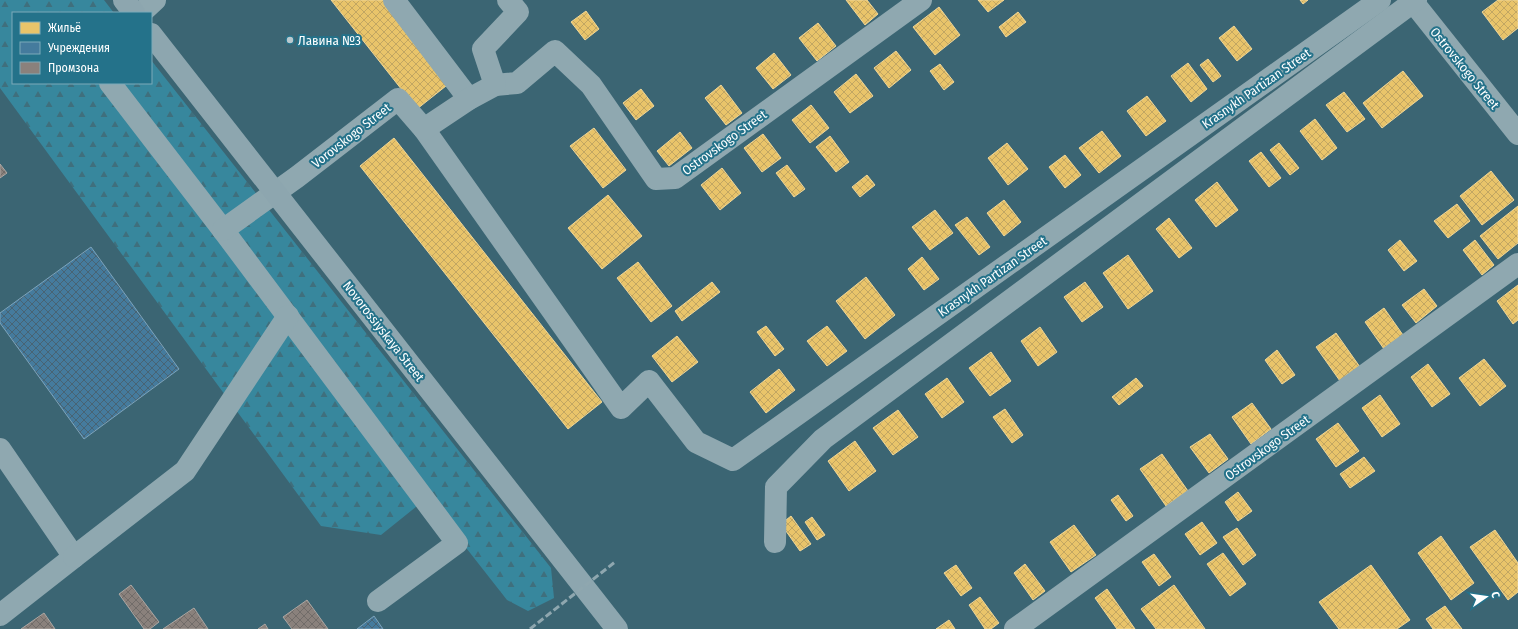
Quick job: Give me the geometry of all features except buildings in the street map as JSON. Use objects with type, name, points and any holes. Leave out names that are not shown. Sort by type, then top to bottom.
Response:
[{"type":"main road","points":[[124,0],[133,12]]},
{"type":"main road","name":"Novorossiyskaya Street","points":[[152,35],[616,629]]},
{"type":"lane","points":[[142,12],[155,0]]},
{"type":"lane","points":[[394,0],[469,99]]},
{"type":"lane","points":[[424,129],[469,99],[495,85],[482,49],[518,12],[508,0]]},
{"type":"lane","name":"Ostrovskogo Street","points":[[495,85],[517,84],[555,51],[591,86],[656,179],[675,178],[921,0]]},
{"type":"lane","name":"Krasnykh Partizan Street","points":[[424,129],[621,408],[649,381],[696,442],[733,460],[1380,0]]},
{"type":"lane","name":"Ostrovskogo Street","points":[[1414,1],[1518,134]]},
{"type":"lane","name":"Krasnykh Partizan Street","points":[[775,542],[776,487],[823,439],[1414,1]]},
{"type":"lane","points":[[111,84],[288,316],[457,543],[378,601]]},
{"type":"lane","name":"Vorovskogo Street","points":[[275,192],[297,178],[398,99],[424,129]]},
{"type":"lane","points":[[223,230],[275,192]]},
{"type":"lane","name":"Ostrovskogo Street","points":[[1015,629],[1518,264]]},
{"type":"lane","points":[[0,615],[184,471],[288,316]]},
{"type":"lane","points":[[0,449],[74,557]]},
{"type":"green space","points":[[0,0],[104,0],[113,12],[12,12],[12,84],[152,84],[152,61],[551,568],[554,598],[528,611],[507,600],[427,498],[381,535],[321,526],[0,88]]},
{"type":"railway","points":[[530,629],[615,562]]},
{"type":"place","name":"Лавина №3","points":[[290,40]]}]
